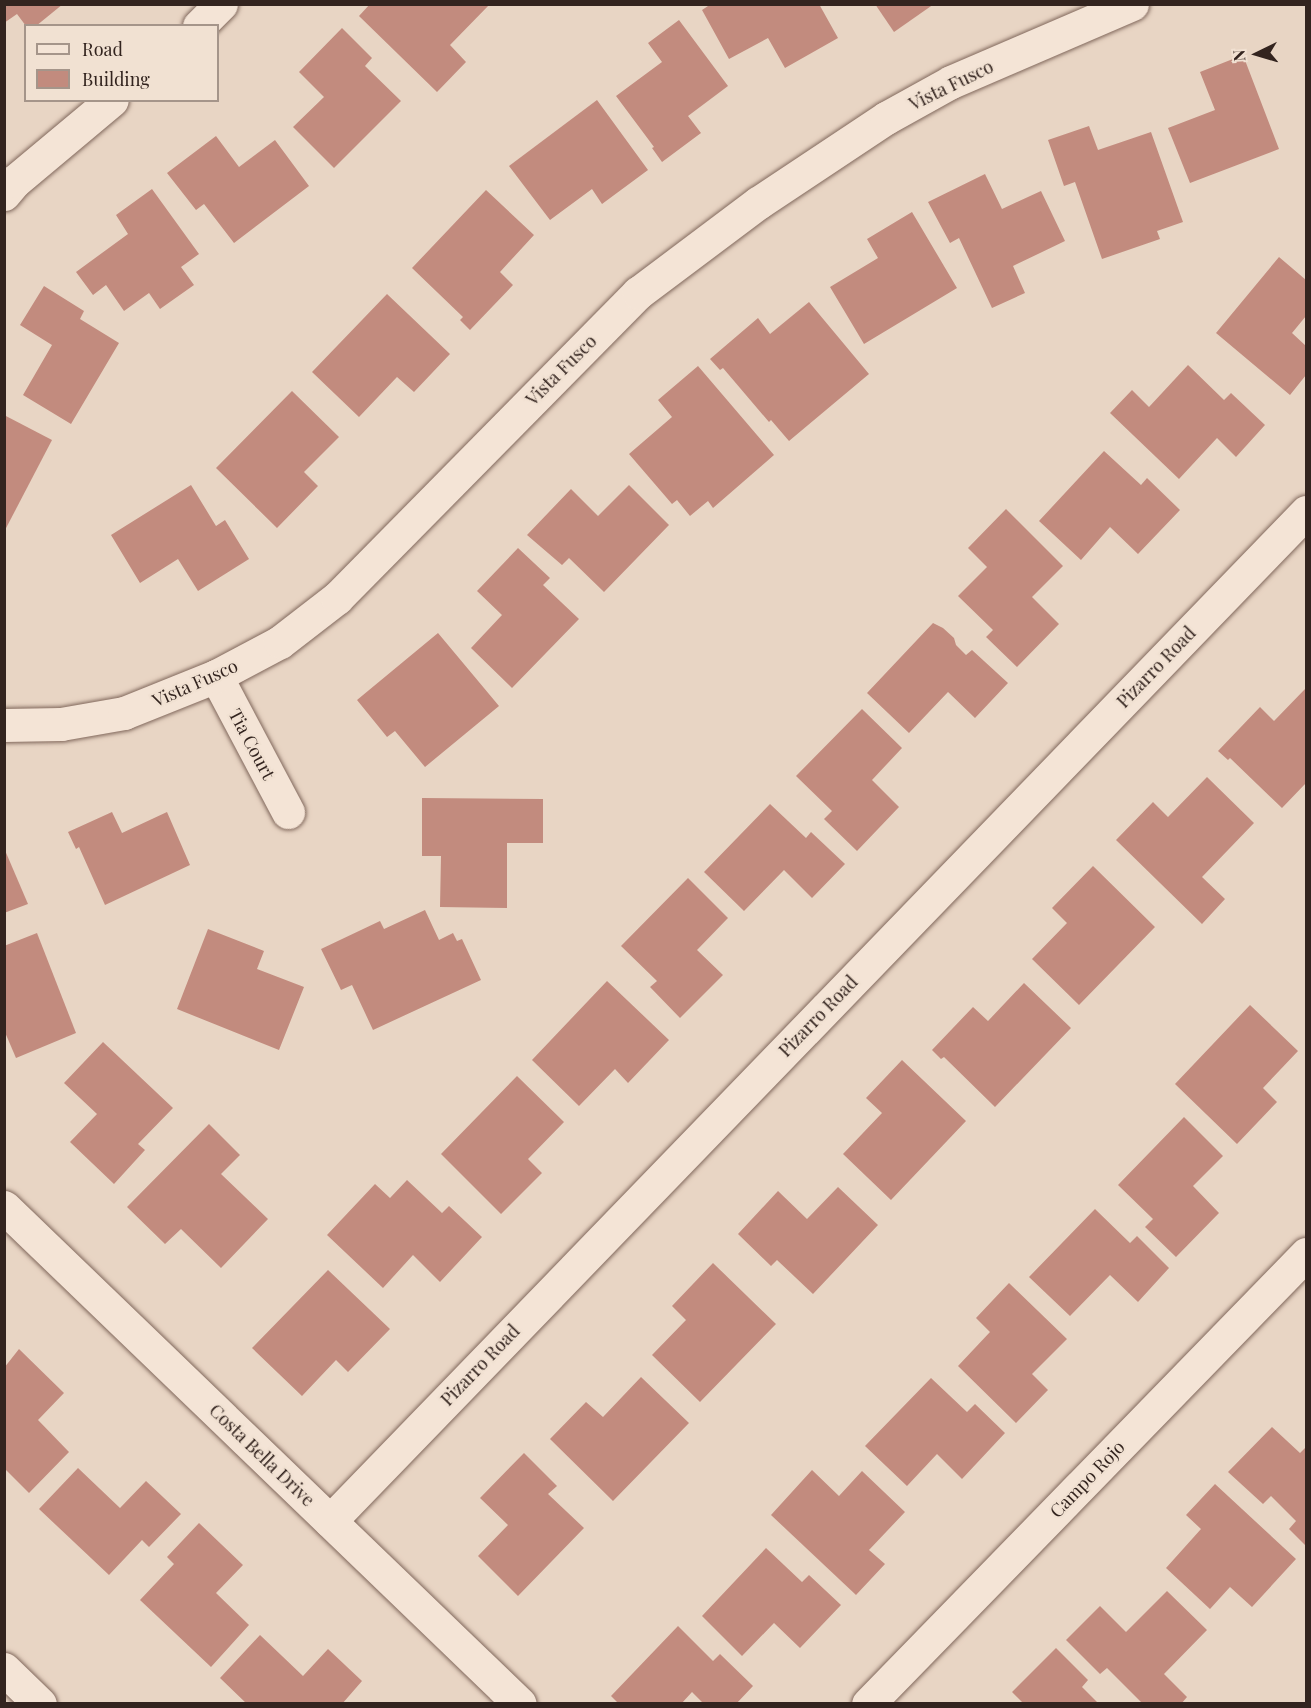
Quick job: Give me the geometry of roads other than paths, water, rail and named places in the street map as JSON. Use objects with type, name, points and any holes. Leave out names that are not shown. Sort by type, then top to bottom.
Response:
[{"type":"street","points":[[201,24],[221,4]]},
{"type":"street","name":"Vista Fusco","points":[[4,725],[61,724],[124,713],[216,676],[280,642],[337,598],[638,293],[758,203],[886,118],[951,82],[1113,8]]},
{"type":"street","points":[[4,194],[15,181],[110,102]]},
{"type":"street","name":"Pizarro Road","points":[[330,1521],[1306,512]]},
{"type":"street","name":"Tia Court","points":[[216,676],[288,812]]},
{"type":"street","name":"Costa Bella Drive","points":[[4,1207],[520,1704]]},
{"type":"street","name":"Campo Rojo","points":[[868,1704],[1306,1254]]},
{"type":"street","points":[[4,1669],[40,1704]]}]
